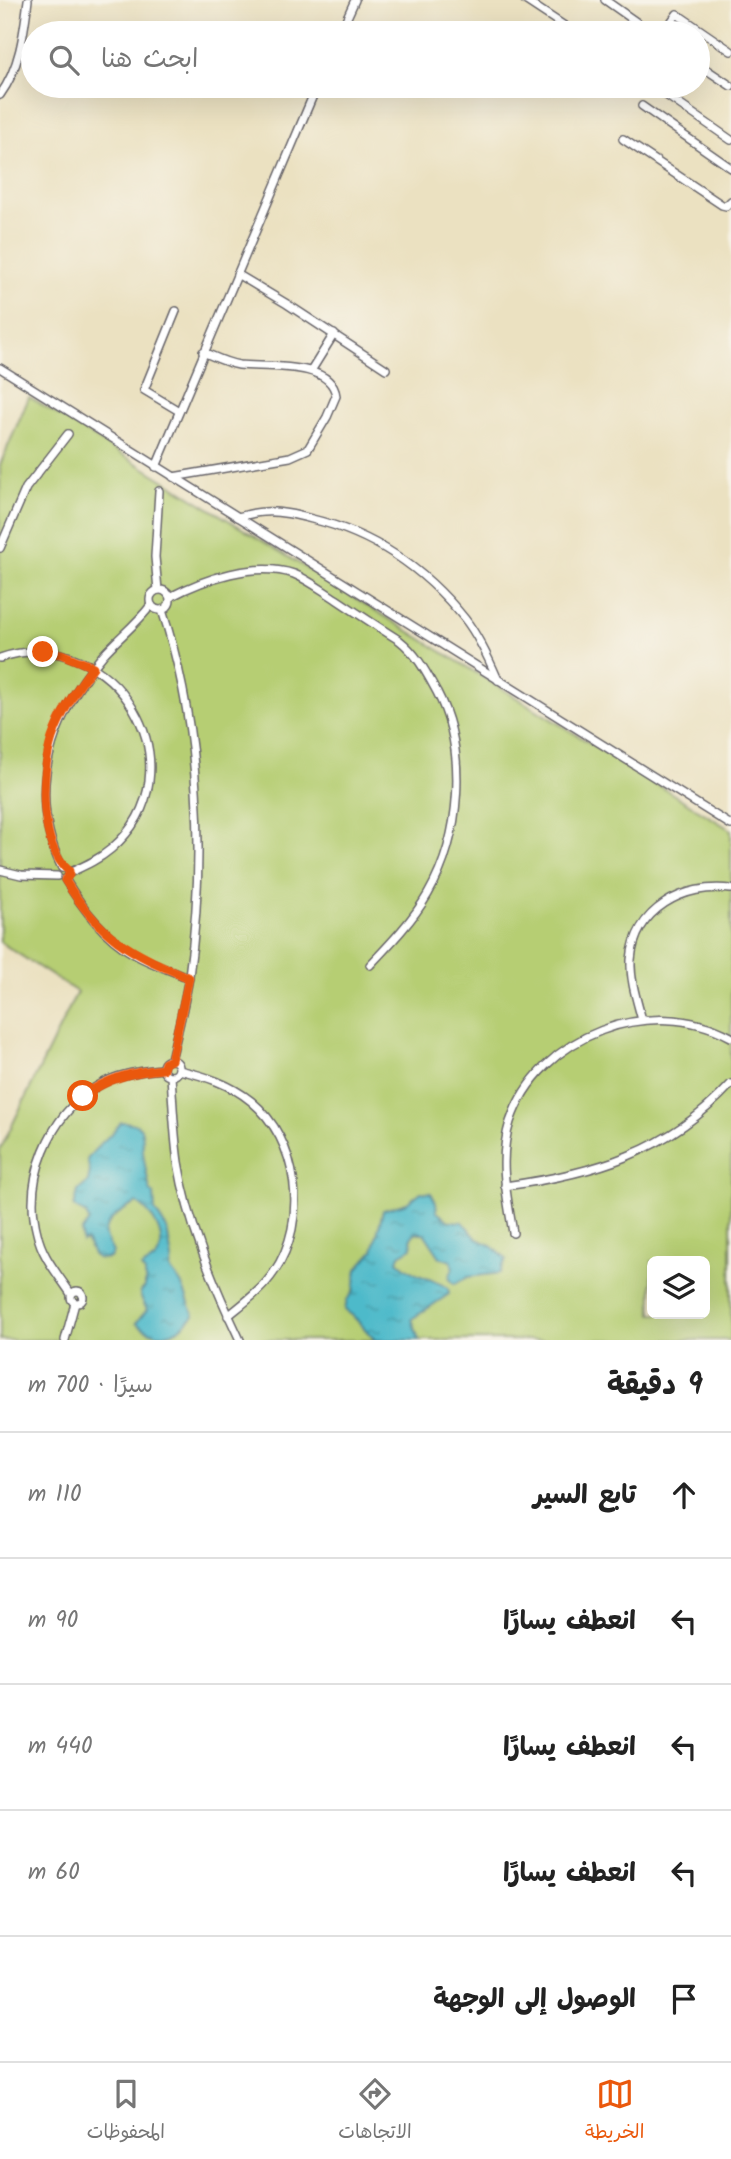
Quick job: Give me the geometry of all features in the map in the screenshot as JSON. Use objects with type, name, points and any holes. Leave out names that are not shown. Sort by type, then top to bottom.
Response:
[{"type":"street","points":[[25,21],[28,0]]},
{"type":"street","points":[[345,21],[355,0]]},
{"type":"street","points":[[525,0],[557,21]]},
{"type":"street","points":[[605,0],[635,21]]},
{"type":"street","points":[[672,21],[677,14],[687,21]]},
{"type":"street","points":[[710,37],[731,51]]},
{"type":"street","points":[[0,95],[14,68],[21,44]]},
{"type":"street","points":[[710,72],[731,86]]},
{"type":"street","points":[[156,467],[312,98]]},
{"type":"street","points":[[670,98],[731,140]]},
{"type":"street","points":[[642,106],[731,168]]},
{"type":"street","points":[[623,139],[722,205],[731,201]]},
{"type":"street","points":[[237,274],[386,369]]},
{"type":"street","points":[[176,311],[144,390],[179,411]]},
{"type":"street","points":[[310,371],[334,334]]},
{"type":"street","points":[[173,477],[290,457],[308,449],[336,396],[335,389],[329,382],[310,371],[286,366],[229,363],[203,352]]},
{"type":"street","points":[[0,368],[731,825]]},
{"type":"street","points":[[0,548],[26,488],[68,433]]},
{"type":"street","points":[[158,590],[155,557],[159,491]]},
{"type":"street","points":[[238,517],[263,512],[285,513],[330,523],[398,555],[436,587],[466,620],[499,680]]},
{"type":"street","points":[[170,597],[194,585],[242,572],[285,572],[306,580],[399,640],[423,665],[445,708],[454,739],[457,775],[453,818],[447,849],[429,893],[396,938],[370,965]]},
{"type":"street","points":[[151,605],[162,610],[169,605],[170,597],[164,590],[158,590],[151,595],[151,605],[93,667],[64,713],[49,753],[45,778],[46,817],[52,848],[62,868],[66,868],[64,876],[80,904],[106,933],[134,954],[189,978]]},
{"type":"street","points":[[162,610],[175,650],[193,752],[197,861],[189,978],[171,1060]]},
{"type":"street","points":[[0,658],[26,652],[43,652],[69,657],[93,667],[121,689],[140,719],[147,744],[149,771],[142,805],[124,835],[98,859],[64,876],[21,875],[0,870]]},
{"type":"street","points":[[642,1020],[631,973],[631,957],[637,938],[650,916],[685,891],[708,887],[731,889]]},
{"type":"street","points":[[513,1233],[505,1186],[504,1146],[511,1120],[525,1092],[558,1056],[584,1036],[611,1026],[642,1020],[691,1021],[731,1037]]},
{"type":"street","points":[[171,1060],[177,1063],[178,1070],[177,1074],[170,1076],[166,1075],[163,1069],[165,1063],[171,1060]]},
{"type":"street","points":[[65,1340],[75,1303],[81,1301],[83,1296],[76,1291],[71,1294],[50,1264],[37,1234],[33,1198],[36,1169],[57,1127],[83,1096],[117,1077],[163,1069]]},
{"type":"street","points":[[178,1070],[217,1080],[253,1102],[283,1143],[293,1181],[294,1220],[283,1255],[275,1271],[256,1293],[229,1316]]},
{"type":"street","points":[[170,1076],[178,1163],[186,1196],[204,1260],[240,1340]]},
{"type":"street","points":[[505,1186],[576,1174],[639,1152],[691,1121],[731,1084]]},
{"type":"green space","points":[[29,397],[731,830],[731,1340],[0,1340],[0,1150],[77,992],[0,942],[0,465]]},
{"type":"water","points":[[121,1122],[135,1124],[141,1129],[144,1161],[150,1191],[154,1194],[155,1211],[167,1229],[172,1259],[170,1269],[181,1283],[194,1315],[187,1323],[165,1334],[151,1332],[136,1323],[147,1310],[140,1295],[145,1287],[145,1273],[141,1268],[156,1258],[161,1243],[157,1227],[148,1213],[137,1203],[111,1220],[105,1230],[113,1252],[110,1258],[99,1258],[94,1255],[86,1240],[82,1242],[81,1232],[89,1221],[86,1214],[74,1207],[78,1191],[88,1182],[90,1171],[87,1160]]},
{"type":"water","points":[[421,1192],[431,1193],[437,1212],[449,1221],[463,1222],[477,1239],[491,1245],[506,1259],[500,1273],[468,1277],[454,1284],[449,1278],[453,1268],[451,1261],[440,1257],[424,1233],[415,1233],[411,1238],[412,1248],[400,1255],[398,1261],[411,1271],[448,1288],[449,1294],[412,1319],[419,1340],[375,1340],[345,1310],[347,1300],[354,1291],[357,1269],[373,1251],[383,1210],[407,1203]]},
{"type":"route","points":[[43,652],[78,659],[93,667],[67,706],[53,737],[45,778],[48,832],[62,868],[69,871],[65,880],[80,904],[106,933],[134,954],[189,978],[171,1060],[165,1063],[163,1069],[117,1077],[83,1096]]}]
